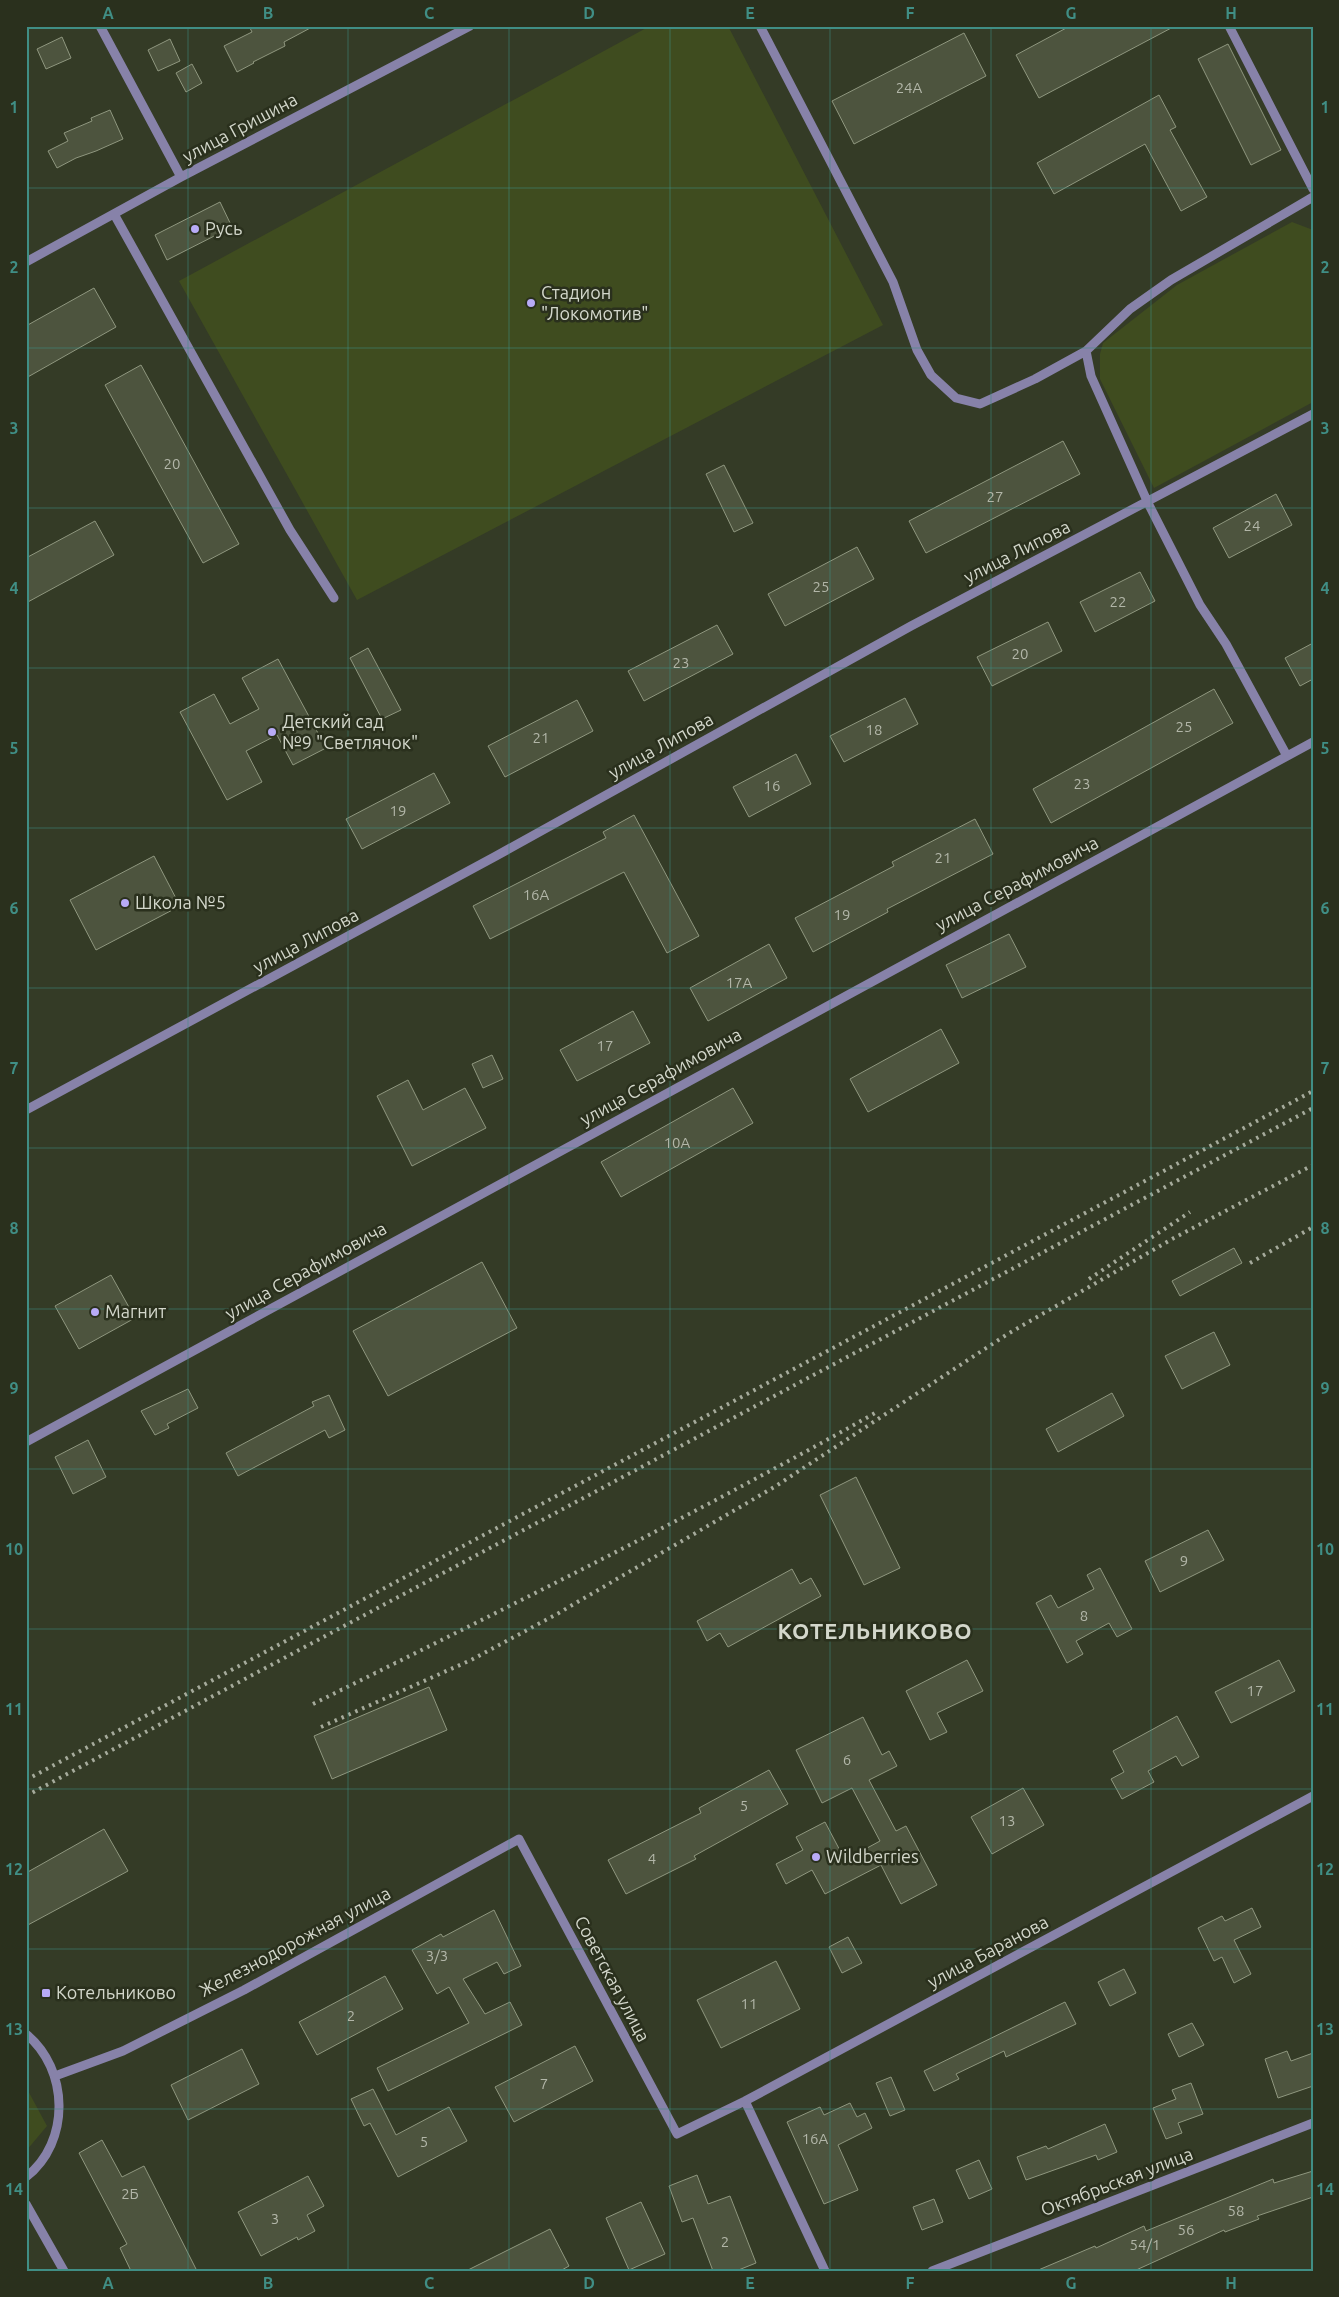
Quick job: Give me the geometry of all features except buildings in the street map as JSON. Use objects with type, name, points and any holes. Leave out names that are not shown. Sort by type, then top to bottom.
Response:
[{"type":"street","points":[[100,26],[181,177]]},
{"type":"street","name":"улица Гришина","points":[[26,262],[181,177],[470,26]]},
{"type":"street","points":[[760,26],[870,234],[892,282],[917,350],[930,376],[956,398],[980,404],[1035,379],[1086,351],[1130,309],[1171,280],[1313,197]]},
{"type":"street","points":[[1230,26],[1313,189]]},
{"type":"street","points":[[114,214],[290,530],[334,598]]},
{"type":"street","points":[[1086,351],[1091,376],[1148,503],[1200,605],[1226,644],[1288,756]]},
{"type":"street","name":"улица Липова","points":[[26,1110],[496,856],[918,622],[1148,503],[1313,414]]},
{"type":"street","name":"улица Серафимовича","points":[[26,1442],[1313,742]]},
{"type":"street","name":"улица Баранова","points":[[677,2134],[745,2101],[1313,1796]]},
{"type":"street","name":"Железнодорожная улица","points":[[55,2076],[123,2051],[244,1990],[519,1839]]},
{"type":"street","name":"Советская улица","points":[[519,1839],[677,2134]]},
{"type":"street","points":[[26,2034],[46,2056],[55,2076],[60,2111],[57,2129],[51,2146],[41,2161],[26,2177]]},
{"type":"street","points":[[745,2101],[825,2271]]},
{"type":"street","name":"Октябрьская улица","points":[[932,2271],[1313,2123]]},
{"type":"street","points":[[26,2204],[64,2271]]},
{"type":"green space","name":"Стадион \"Локомотив\"","points":[[650,26],[728,26],[883,325],[357,600],[179,281]]},
{"type":"green space","points":[[1292,222],[1313,230],[1313,402],[1154,488],[1100,379],[1100,354],[1103,343],[1177,285]]},
{"type":"green space","points":[[26,2087],[47,2126],[26,2151]]},
{"type":"railway","points":[[26,1780],[1313,1091]]},
{"type":"railway","points":[[26,1796],[1313,1108]]},
{"type":"railway","points":[[321,1727],[471,1660],[557,1614],[776,1486],[1006,1335],[1172,1239],[1313,1165]]},
{"type":"railway","points":[[1089,1279],[1190,1212]]},
{"type":"railway","points":[[1250,1263],[1313,1227]]},
{"type":"railway","points":[[313,1704],[666,1526],[875,1413]]},
{"type":"place","name":"Русь","points":[[195,229]]},
{"type":"place","name":"Стадион \"Локомотив\"","points":[[531,303]]},
{"type":"place","name":"Детский сад №9 \"Светлячок\"","points":[[272,732]]},
{"type":"place","name":"Школа №5","points":[[125,903]]},
{"type":"place","name":"Магнит","points":[[95,1312]]},
{"type":"place","name":"Wildberries","points":[[816,1857]]},
{"type":"place","name":"Котельниково","points":[[46,1993]]},
{"type":"district","name":"КОТЕЛЬНИКОВО","points":[[875,1631]]}]
